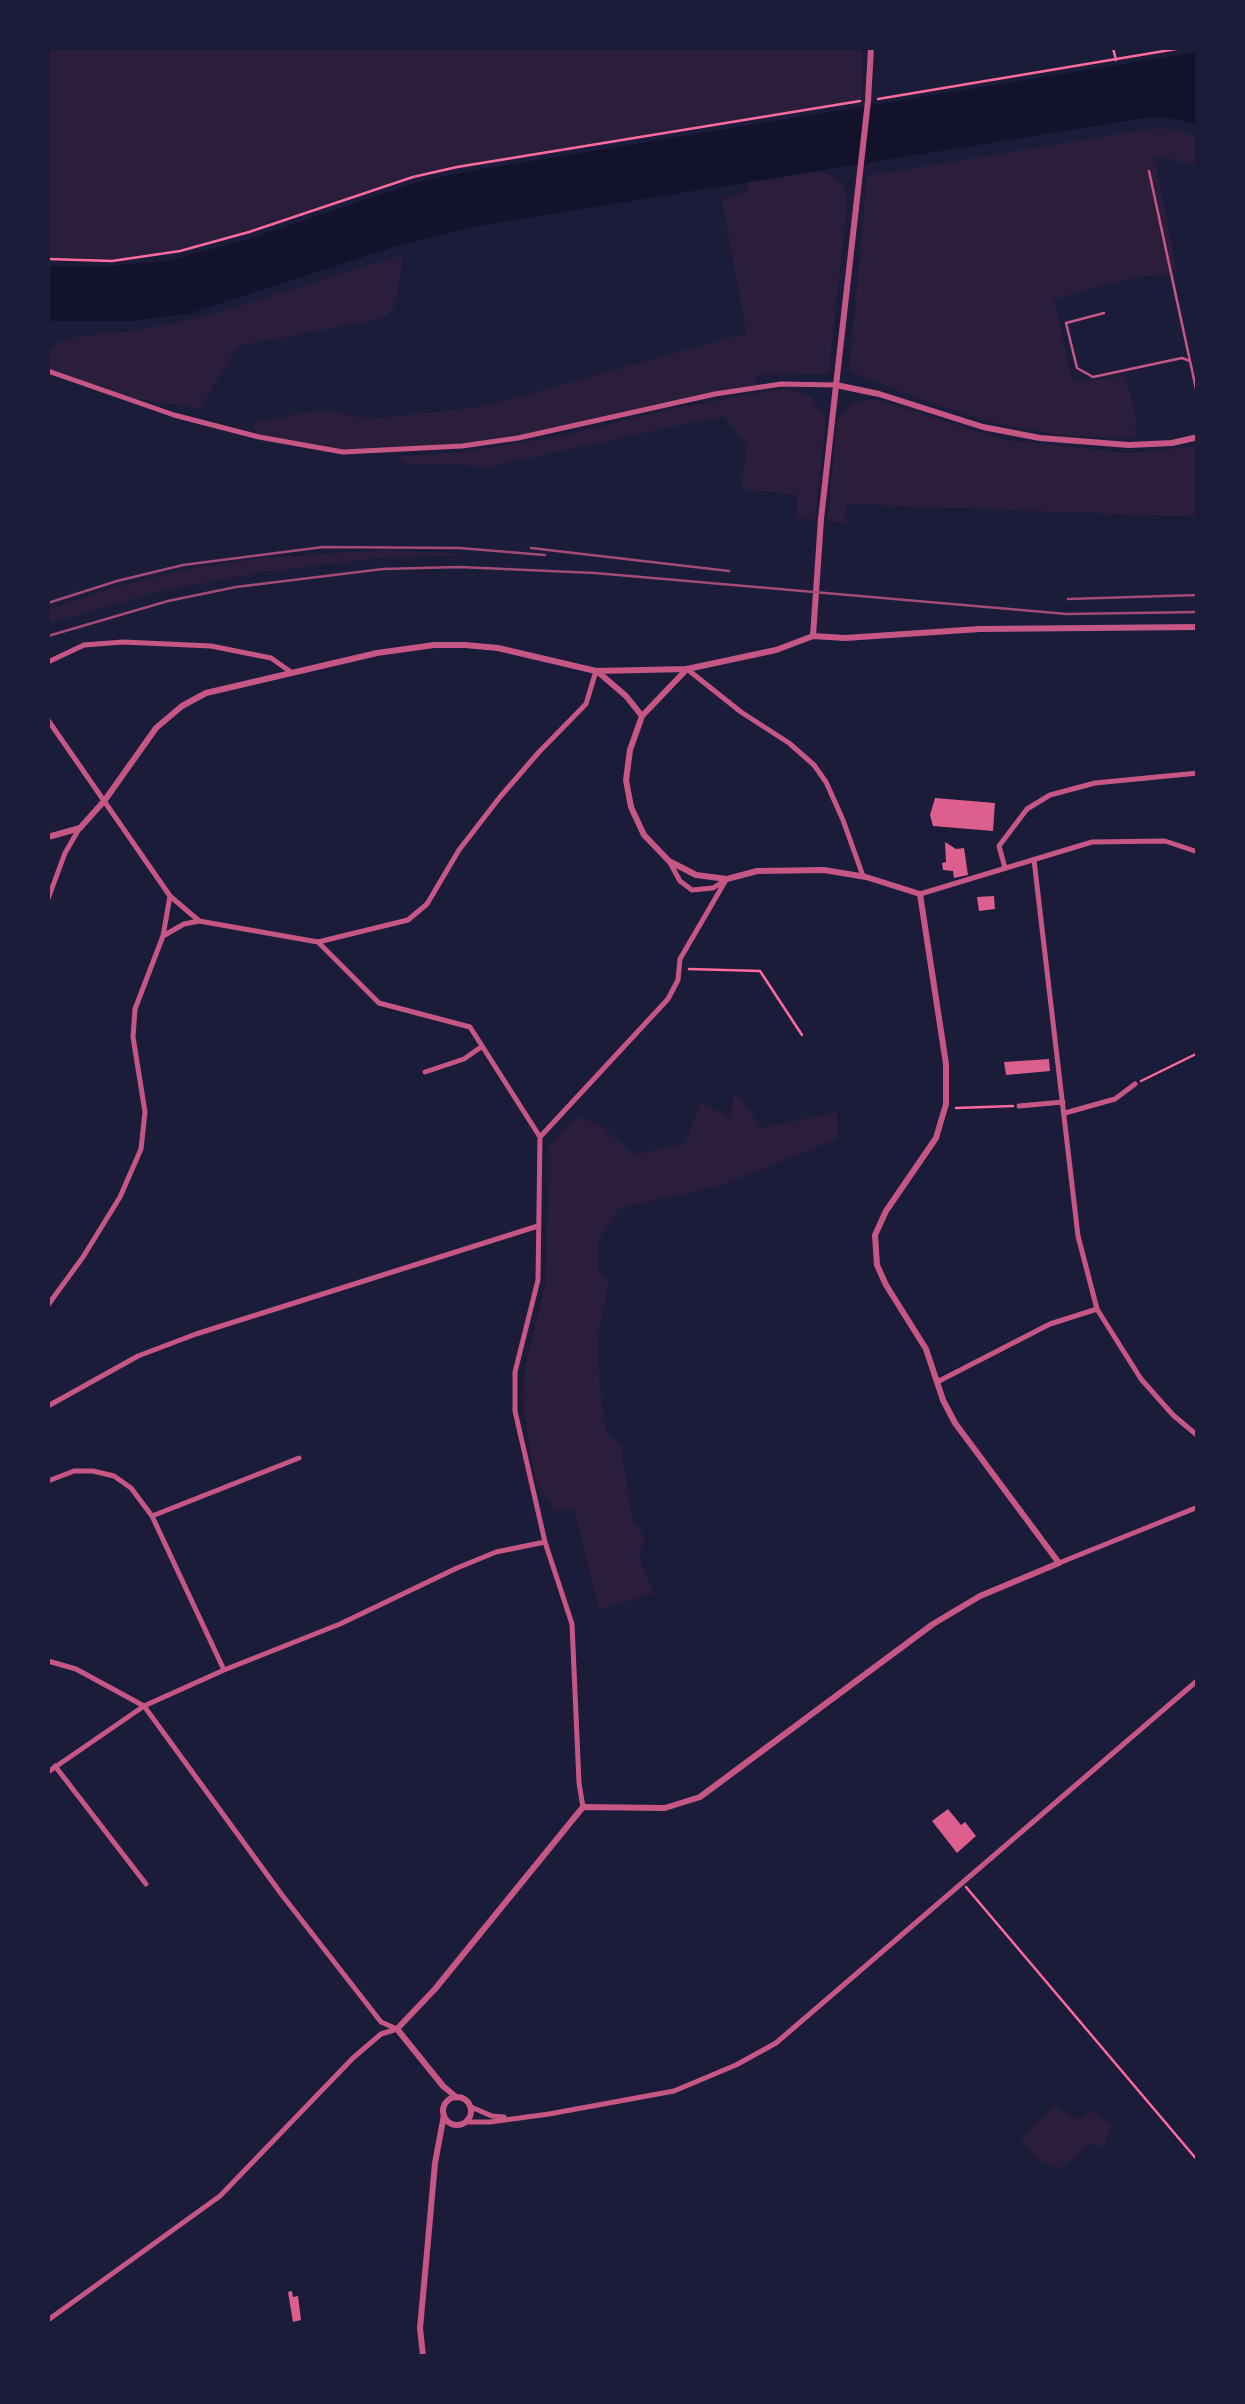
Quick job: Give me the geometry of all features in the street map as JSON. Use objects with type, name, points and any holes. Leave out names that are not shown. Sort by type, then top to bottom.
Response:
[{"type":"street","points":[[813,636],[821,519],[871,48]]},
{"type":"street","points":[[48,371],[174,415],[277,441],[343,452],[462,446],[518,438],[715,394],[781,384],[836,385],[879,394],[955,420],[1040,438],[1129,446],[1198,438]]},
{"type":"street","points":[[48,899],[65,853],[80,828],[156,728],[182,706],[206,693],[291,672],[434,645],[498,648],[596,670],[686,668],[776,650],[813,636],[844,638],[980,629],[1198,627]]},
{"type":"street","points":[[48,662],[84,646],[123,642],[211,646],[270,658],[291,672]]},
{"type":"street","points":[[686,668],[642,716],[630,750],[628,794],[644,835],[669,861],[680,882],[692,890],[713,888],[726,879]]},
{"type":"street","points":[[686,668],[814,765],[843,820],[862,876]]},
{"type":"street","points":[[596,670],[642,716]]},
{"type":"street","points":[[163,936],[199,921],[318,942],[408,920],[426,904],[459,850],[500,797],[586,704],[596,670]]},
{"type":"street","points":[[48,720],[170,896],[199,921]]},
{"type":"street","points":[[1005,868],[999,846],[1026,809],[1050,795],[1095,783],[1198,774]]},
{"type":"street","points":[[48,836],[80,828]]},
{"type":"street","points":[[669,861],[696,875],[726,879],[783,870],[824,870],[862,876],[920,894],[1092,842],[1165,841],[1198,852]]},
{"type":"street","points":[[1034,860],[1078,1236],[1096,1308],[1141,1380],[1173,1416],[1198,1436]]},
{"type":"street","points":[[540,1137],[668,1000],[680,959],[726,879]]},
{"type":"street","points":[[920,894],[946,1064],[946,1104],[936,1138],[886,1212],[874,1242],[877,1264],[926,1348],[955,1423],[1060,1564]]},
{"type":"street","points":[[48,1305],[120,1197],[141,1150],[145,1112],[133,1037],[135,1009],[163,936],[170,896]]},
{"type":"street","points":[[48,2320],[220,2196],[354,2058],[381,2034],[397,2029],[435,1990],[583,1806],[572,1624],[544,1542],[515,1411],[514,1372],[538,1280],[540,1137],[470,1028],[380,1003],[318,942]]},
{"type":"street","points":[[425,1072],[464,1059],[481,1048]]},
{"type":"street","points":[[1065,1113],[1114,1099],[1135,1084]]},
{"type":"street","points":[[1019,1106],[1064,1102]]},
{"type":"street","points":[[48,1406],[138,1356],[196,1334],[538,1226]]},
{"type":"street","points":[[939,1381],[1050,1324],[1096,1308]]},
{"type":"street","points":[[152,1516],[299,1458]]},
{"type":"street","points":[[48,1481],[74,1471],[93,1470],[114,1476],[131,1488],[152,1516],[224,1670]]},
{"type":"street","points":[[583,1806],[665,1808],[700,1798],[933,1624],[980,1596],[1198,1507]]},
{"type":"street","points":[[48,1772],[144,1706],[340,1624],[496,1552],[544,1542]]},
{"type":"street","points":[[48,1662],[76,1669],[144,1706],[381,2022],[397,2029],[456,2097],[492,2116],[512,2118]]},
{"type":"street","points":[[438,2142],[455,2124],[624,2102],[674,2091],[736,2066],[805,2021],[1198,1680]]},
{"type":"street","points":[[54,1766],[146,1884]]},
{"type":"street","points":[[423,2356],[420,2328],[438,2142],[446,2102],[443,2086]]},
{"type":"street","points":[[446,2102],[456,2097]]},
{"type":"street","points":[[466,2122],[470,2107]]},
{"type":"street","points":[[444,2115],[455,2124]]},
{"type":"lane","points":[[1149,170],[1198,398]]},
{"type":"lane","points":[[1104,313],[1066,324],[1076,368],[1093,377],[1182,358],[1190,362]]},
{"type":"path","points":[[1113,48],[1116,60]]},
{"type":"path","points":[[874,99],[1182,48]]},
{"type":"path","points":[[48,260],[112,261],[180,251],[457,167],[864,101]]},
{"type":"path","points":[[679,969],[760,971],[802,1035]]},
{"type":"path","points":[[1135,1084],[1198,1053]]},
{"type":"path","points":[[946,1104],[952,1108],[1019,1106]]},
{"type":"path","points":[[962,1883],[1198,2161]]},
{"type":"shaded area","points":[[48,48],[862,48],[863,101],[413,177],[209,244],[112,261],[70,261],[48,259]]},
{"type":"shaded area","points":[[1197,52],[1197,124],[1163,117],[1138,119],[477,226],[397,246],[187,314],[130,321],[48,321],[48,266],[97,267],[167,261],[246,240],[415,183],[464,172]]},
{"type":"shaded area","points":[[1150,129],[1173,129],[1197,136],[1197,166],[1155,158],[1177,272],[1132,278],[1054,299],[1072,379],[1081,383],[1126,375],[1136,417],[1135,438],[1064,436],[999,424],[930,403],[849,371],[867,176]]},
{"type":"shaded area","points":[[822,171],[844,186],[847,203],[829,374],[756,375],[755,388],[518,438],[462,446],[343,452],[259,437],[252,424],[311,411],[379,418],[487,406],[735,336],[747,337],[722,200],[746,191],[750,182]]},
{"type":"shaded area","points":[[401,255],[395,307],[383,318],[238,346],[200,409],[117,396],[48,371],[48,354],[54,345],[74,337],[205,317]]},
{"type":"shaded area","points":[[785,388],[810,396],[826,419],[815,520],[797,518],[797,495],[741,489],[747,446],[723,416],[492,466],[409,464],[395,457],[461,452],[557,437],[666,410]]},
{"type":"shaded area","points":[[876,399],[1004,440],[1128,453],[1197,446],[1197,517],[847,504],[844,523],[827,521],[837,420],[852,402]]},
{"type":"shaded area","points":[[383,550],[478,555],[379,558],[263,572],[157,592],[48,624],[48,609],[188,569],[261,558]]},
{"type":"shaded area","points":[[735,1092],[762,1128],[837,1112],[838,1139],[719,1186],[619,1208],[598,1241],[599,1274],[609,1282],[598,1338],[606,1433],[621,1446],[632,1519],[644,1536],[639,1557],[654,1594],[599,1609],[574,1509],[555,1510],[535,1479],[523,1404],[526,1363],[546,1281],[548,1148],[576,1117],[599,1124],[634,1155],[685,1143],[701,1102],[729,1117]]},
{"type":"shaded area","points":[[1054,2106],[1079,2120],[1091,2111],[1112,2125],[1104,2147],[1090,2144],[1059,2169],[1037,2158],[1021,2138]]},
{"type":"building","points":[[935,798],[995,803],[993,831],[933,826],[930,815]]},
{"type":"building","points":[[945,842],[956,849],[964,848],[968,875],[954,878],[953,871],[943,870]]},
{"type":"building","points":[[994,896],[995,909],[979,911],[977,897]]},
{"type":"building","points":[[1049,1059],[1050,1071],[1006,1075],[1004,1062]]},
{"type":"building","points":[[948,1809],[976,1836],[957,1853],[932,1821]]},
{"type":"building","points":[[292,2291],[293,2297],[298,2296],[301,2320],[293,2322],[288,2292]]},
{"type":"railway","points":[[48,603],[183,565],[323,547],[459,548],[545,555]]},
{"type":"railway","points":[[531,548],[729,571]]},
{"type":"railway","points":[[48,636],[168,601],[236,587],[383,569],[459,567],[595,573],[1067,614],[1198,612]]},
{"type":"railway","points":[[1068,599],[1198,595]]}]
